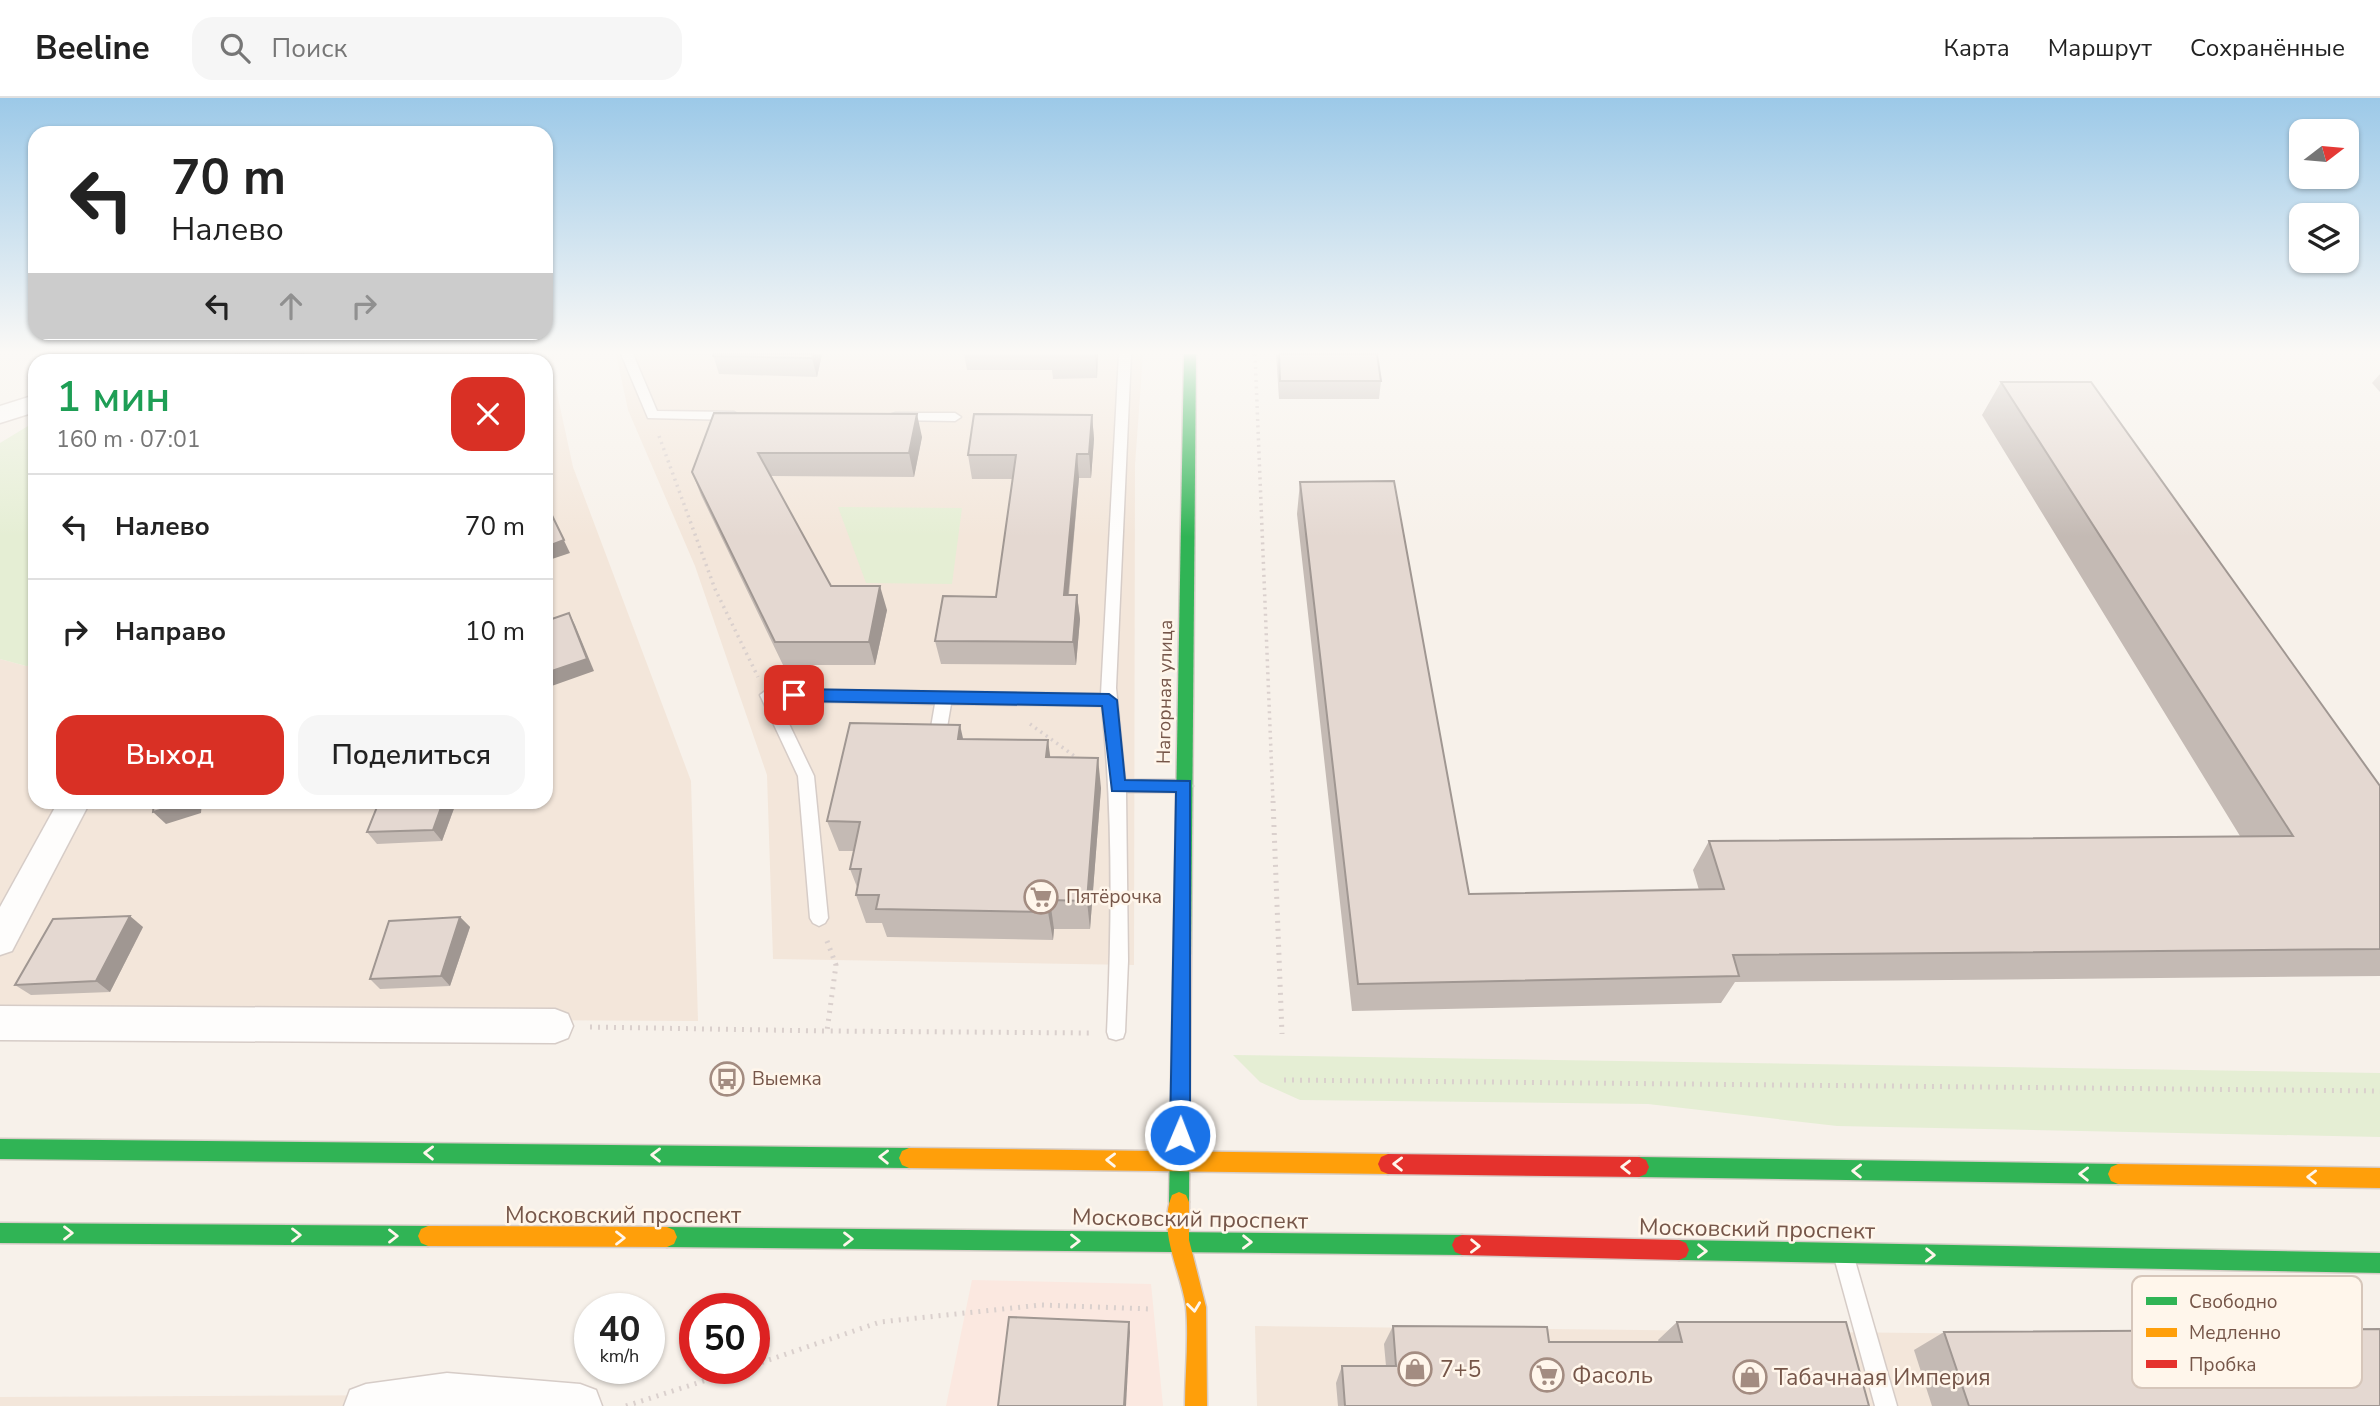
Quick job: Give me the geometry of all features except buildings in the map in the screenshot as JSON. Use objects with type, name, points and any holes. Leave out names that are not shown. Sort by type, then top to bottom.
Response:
[{"type":"main road","name":"Нагорная улица","points":[[1189,415],[1179,1240],[1196,1307],[1196,1406]]},
{"type":"main road","points":[[0,1149],[1180,1161],[2380,1178]]},
{"type":"main road","name":"Московский проспект","points":[[0,1233],[1179,1240],[2380,1262]]},
{"type":"street","points":[[0,940],[70,809]]},
{"type":"street","points":[[0,1023],[555,1026]]},
{"type":"street","points":[[366,1406],[447,1395],[580,1406]]},
{"type":"lane","points":[[656,415],[746,416]]},
{"type":"lane","points":[[1109,1032],[1119,961],[1118,786],[1109,700],[1122,415]]},
{"type":"lane","points":[[879,417],[954,417]]},
{"type":"lane","points":[[819,918],[806,776],[768,695],[1109,700]]},
{"type":"lane","points":[[937,739],[944,698]]},
{"type":"lane","points":[[1118,786],[1185,786]]},
{"type":"lane","points":[[1842,1253],[1886,1406]]},
{"type":"path","points":[[652,415],[690,527],[739,644],[768,695]]},
{"type":"path","points":[[1258,415],[1283,1034]]},
{"type":"path","points":[[994,699],[1118,786]]},
{"type":"path","points":[[819,918],[835,965],[827,1031]]},
{"type":"path","points":[[555,1026],[1109,1032]]},
{"type":"path","points":[[1284,1080],[2380,1091]]},
{"type":"path","points":[[770,1360],[880,1322],[1041,1306],[1157,1310]]},
{"type":"path","points":[[626,1406],[694,1384]]},
{"type":"shaded area","points":[[553,415],[562,415],[573,467],[691,781],[698,1021],[0,1017],[0,659],[26,666],[28,809],[553,809]]},
{"type":"shaded area","points":[[630,415],[1139,415],[1135,465],[1134,965],[773,959],[767,775],[695,566]]},
{"type":"shaded area","points":[[972,1280],[1151,1284],[1163,1406],[946,1406]]},
{"type":"shaded area","points":[[1255,1326],[2132,1335],[2132,1388],[2362,1388],[2362,1338],[2380,1338],[2380,1406],[1257,1406]]},
{"type":"shaded area","points":[[447,1395],[580,1406],[0,1406],[0,1397]]},
{"type":"green space","points":[[28,426],[28,666],[0,659],[0,443]]},
{"type":"green space","points":[[838,507],[962,508],[952,584],[866,583]]},
{"type":"green space","points":[[1233,1055],[2380,1073],[2380,1137],[1837,1126],[1648,1104],[1300,1100],[1260,1082]]},
{"type":"traffic: fast","points":[[1179,1202],[1189,415]]},
{"type":"traffic: fast","points":[[0,1149],[909,1158]]},
{"type":"traffic: fast","points":[[1639,1167],[2118,1174]]},
{"type":"traffic: fast","points":[[0,1233],[428,1236]]},
{"type":"traffic: fast","points":[[667,1237],[1462,1245]]},
{"type":"traffic: fast","points":[[1679,1250],[2380,1263]]},
{"type":"traffic: slow","points":[[909,1158],[1388,1164]]},
{"type":"traffic: slow","points":[[2118,1174],[2380,1178]]},
{"type":"traffic: slow","points":[[1179,1202],[1179,1240],[1196,1307],[1196,1406]]},
{"type":"traffic: slow","points":[[428,1236],[667,1237]]},
{"type":"traffic: jam","points":[[1388,1164],[1639,1167]]},
{"type":"traffic: jam","points":[[1462,1245],[1679,1250]]},
{"type":"place","name":"Пятёрочка","points":[[1041,897]]},
{"type":"place","name":"Выемка","points":[[727,1079]]},
{"type":"place","name":"7+5","points":[[1415,1369]]},
{"type":"place","name":"Фасоль","points":[[1547,1375]]},
{"type":"place","name":"Табачнаая Империя","points":[[1750,1377]]},
{"type":"route","points":[[794,695],[1109,700],[1118,786],[1185,786],[1180,1135]]}]
